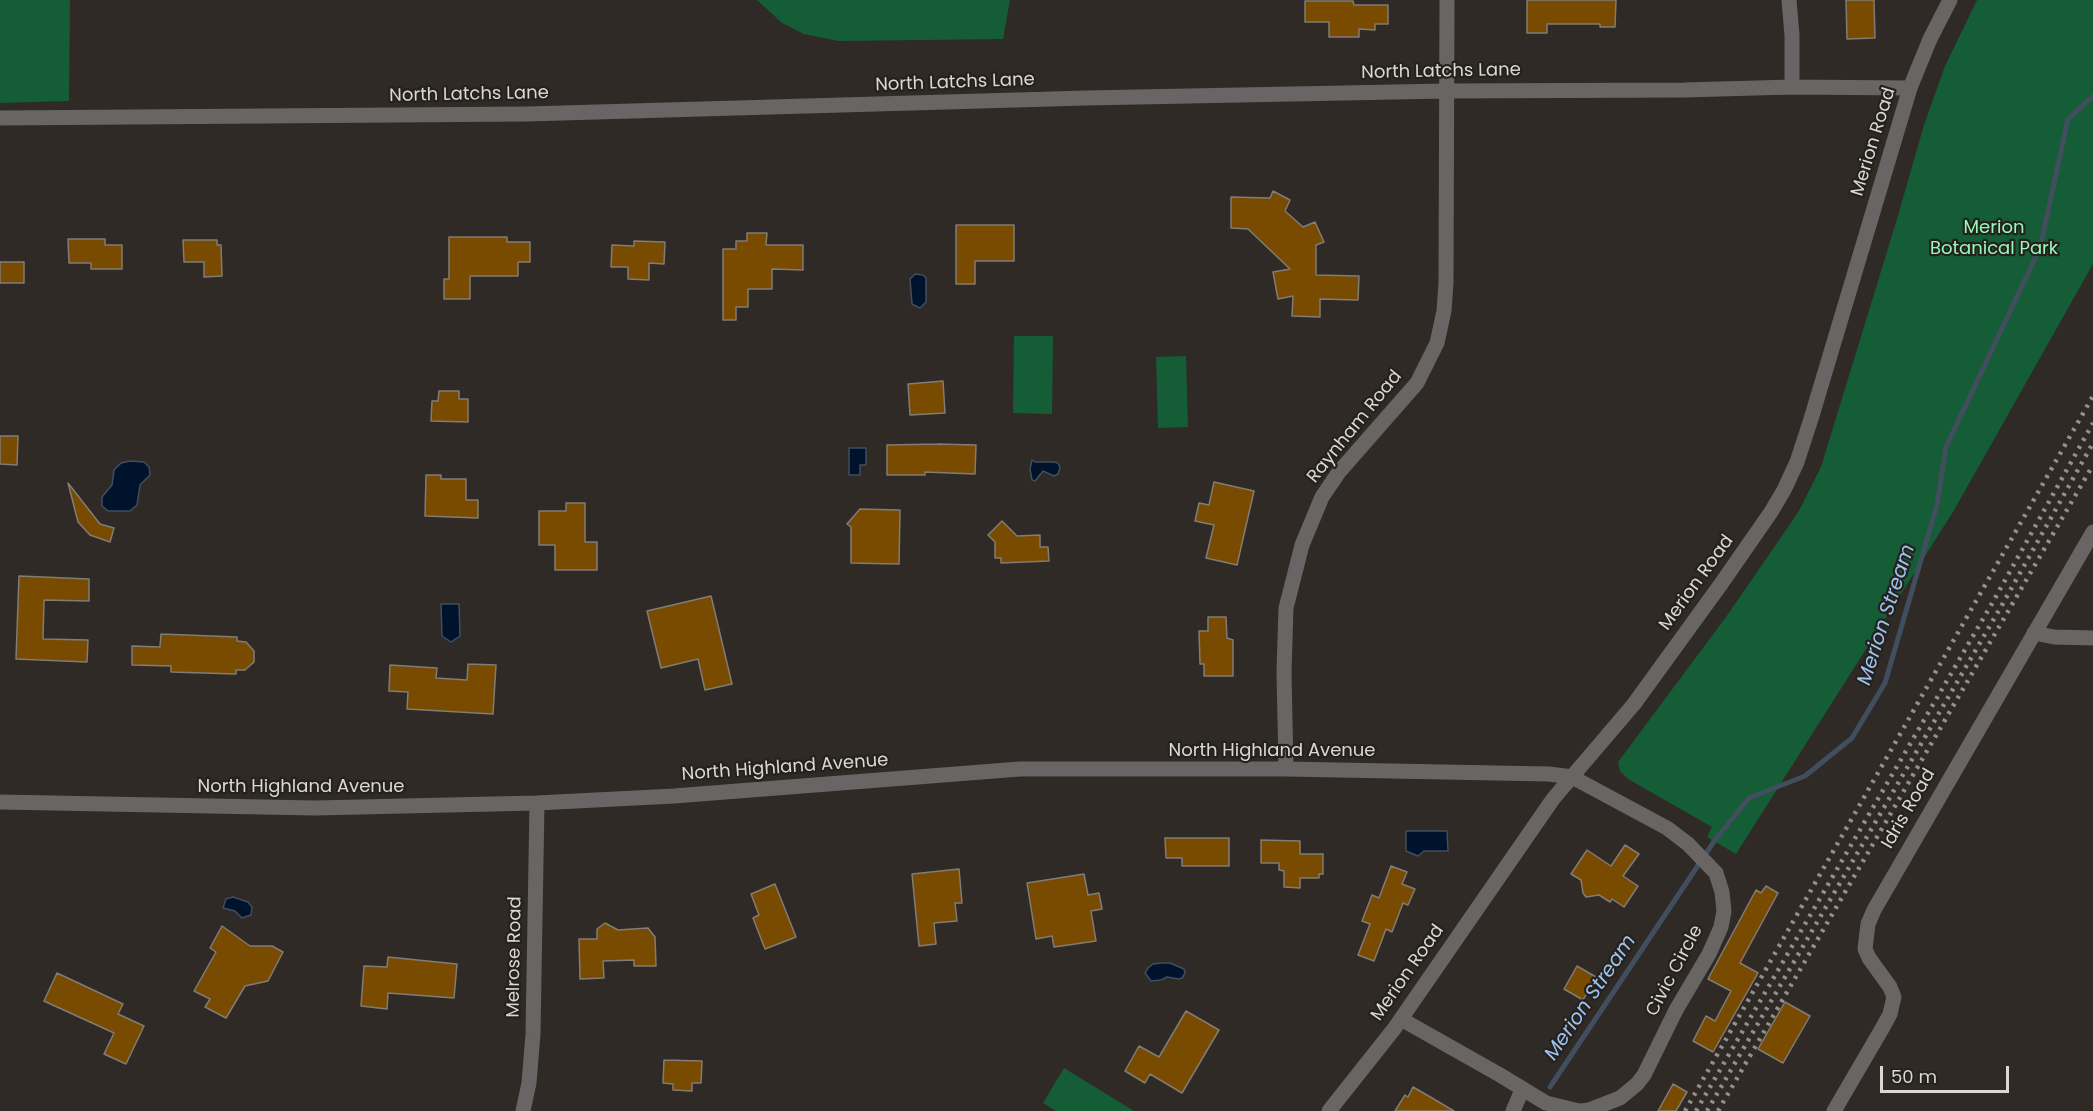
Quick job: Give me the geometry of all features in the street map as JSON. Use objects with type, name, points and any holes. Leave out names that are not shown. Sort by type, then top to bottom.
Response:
[{"type":"street","name":"Raynham Road","points":[[1286,769],[1284,672],[1286,608],[1302,545],[1322,497],[1339,471],[1417,383],[1437,343],[1444,311],[1448,0]]},
{"type":"street","points":[[1789,0],[1792,87]]},
{"type":"street","name":"Merion Road","points":[[1329,1111],[1401,1018],[1553,799],[1634,704],[1721,584],[1784,490],[1797,462],[1811,419],[1910,88],[1930,39],[1950,0]]},
{"type":"street","name":"North Latchs Lane","points":[[0,118],[527,114],[1086,98],[1446,91],[1910,88]]},
{"type":"street","name":"Idris Road","points":[[1834,1111],[1890,1014],[1894,997],[1865,949],[1871,917],[2093,532]]},
{"type":"street","points":[[2034,633],[2054,637],[2093,638]]},
{"type":"street","name":"North Highland Avenue","points":[[0,802],[315,808],[537,803],[686,795],[1020,770],[1286,769],[1549,774],[1572,777]]},
{"type":"street","name":"Civic Circle","points":[[1401,1018],[1546,1103],[1580,1111],[1589,1110],[1620,1098],[1644,1075],[1676,1010],[1709,954],[1721,927],[1724,911],[1722,892],[1716,873],[1688,844],[1667,828],[1572,777]]},
{"type":"street","name":"Melrose Road","points":[[523,1111],[530,1083],[533,1034],[537,803]]},
{"type":"street","points":[[1513,1111],[1522,1090]]},
{"type":"green space","points":[[0,0],[70,0],[69,101],[0,103]]},
{"type":"green space","points":[[757,0],[1010,0],[1003,39],[838,41],[804,34],[782,23]]},
{"type":"green space","name":"Merion Botanical Park","points":[[1977,0],[2093,0],[2093,264],[1953,512],[1736,854],[1707,837],[1712,827],[1628,779],[1620,771],[1618,762],[1726,617],[1786,530],[1800,509],[1821,467],[1924,125],[1945,66]]},
{"type":"green space","points":[[1014,336],[1053,336],[1052,414],[1013,413]]},
{"type":"green space","points":[[1186,356],[1188,427],[1158,428],[1156,357]]},
{"type":"green space","points":[[1064,1068],[1134,1111],[1056,1111],[1043,1103]]},
{"type":"water","points":[[915,274],[926,278],[926,302],[920,308],[912,304],[910,279]]},
{"type":"water","points":[[849,448],[866,448],[866,465],[860,465],[860,475],[849,475]]},
{"type":"water","points":[[1032,460],[1058,463],[1060,468],[1058,474],[1054,476],[1043,471],[1035,481],[1032,480],[1030,469]]},
{"type":"water","points":[[144,462],[149,467],[150,475],[140,485],[137,505],[130,511],[108,511],[102,506],[102,497],[112,485],[114,470],[121,463]]},
{"type":"water","points":[[441,604],[459,604],[460,636],[451,642],[442,636]]},
{"type":"water","points":[[1406,831],[1447,831],[1448,851],[1424,851],[1418,856],[1406,851]]},
{"type":"water","points":[[233,897],[248,902],[252,907],[251,915],[242,918],[235,911],[223,908],[226,899]]},
{"type":"water","points":[[1170,963],[1184,969],[1185,973],[1179,979],[1167,977],[1151,981],[1145,973],[1153,964]]},
{"type":"building","points":[[1527,0],[1616,0],[1615,27],[1600,27],[1600,24],[1547,24],[1547,33],[1527,33]]},
{"type":"building","points":[[1846,0],[1874,0],[1875,38],[1847,39]]},
{"type":"building","points":[[1305,1],[1353,1],[1354,5],[1388,5],[1388,24],[1375,24],[1375,30],[1359,29],[1359,37],[1329,37],[1329,22],[1305,22]]},
{"type":"building","points":[[1273,191],[1290,200],[1285,211],[1303,227],[1315,222],[1324,242],[1316,245],[1316,275],[1359,276],[1358,300],[1320,299],[1320,317],[1292,316],[1293,296],[1278,299],[1273,272],[1290,269],[1248,229],[1231,228],[1231,197],[1270,198]]},
{"type":"building","points":[[956,225],[1014,225],[1014,261],[975,261],[975,284],[956,284]]},
{"type":"building","points":[[747,233],[767,233],[766,245],[803,245],[803,270],[772,269],[772,289],[748,289],[748,307],[736,307],[736,320],[723,320],[723,249],[736,249],[736,241],[747,241]]},
{"type":"building","points":[[449,237],[507,237],[507,242],[530,242],[530,262],[518,262],[518,276],[470,276],[470,299],[444,299],[444,279],[449,279]]},
{"type":"building","points":[[68,239],[105,239],[105,245],[122,245],[122,269],[91,269],[91,263],[69,263]]},
{"type":"building","points":[[183,240],[217,240],[217,245],[221,245],[222,276],[204,277],[204,262],[184,262]]},
{"type":"building","points":[[634,241],[665,242],[664,264],[649,263],[649,280],[628,279],[628,267],[611,267],[612,245],[634,246]]},
{"type":"building","points":[[0,262],[24,262],[24,283],[0,283]]},
{"type":"building","points":[[943,381],[945,413],[910,415],[908,384]]},
{"type":"building","points":[[439,391],[459,391],[459,399],[468,399],[468,422],[431,421],[432,401],[438,401]]},
{"type":"building","points":[[0,436],[18,436],[17,465],[0,464]]},
{"type":"building","points":[[887,445],[976,445],[975,474],[925,472],[925,475],[887,475]]},
{"type":"building","points":[[426,475],[441,475],[441,479],[466,479],[466,500],[478,500],[478,518],[425,516]]},
{"type":"building","points":[[1214,482],[1254,491],[1237,565],[1206,558],[1214,525],[1195,521],[1199,503],[1209,505]]},
{"type":"building","points":[[68,483],[100,524],[114,528],[110,542],[90,535],[78,522]]},
{"type":"building","points":[[566,503],[585,503],[585,542],[597,542],[597,570],[555,570],[555,545],[539,545],[539,511],[566,511]]},
{"type":"building","points":[[860,509],[900,510],[899,564],[851,563],[851,527],[847,524]]},
{"type":"building","points":[[1002,521],[1017,536],[1040,535],[1040,547],[1048,547],[1049,561],[1001,563],[1001,558],[995,558],[995,542],[988,535]]},
{"type":"building","points":[[19,576],[89,579],[89,601],[44,600],[43,639],[88,640],[87,662],[16,659]]},
{"type":"building","points":[[711,596],[732,684],[705,690],[698,659],[661,668],[647,611]]},
{"type":"building","points":[[1208,617],[1226,617],[1227,638],[1233,640],[1233,676],[1204,676],[1204,664],[1200,664],[1199,631],[1208,631]]},
{"type":"building","points":[[161,634],[237,637],[237,641],[246,642],[254,651],[254,662],[245,670],[236,670],[236,674],[171,672],[171,666],[132,665],[132,646],[160,647]]},
{"type":"building","points":[[468,664],[496,665],[493,714],[407,709],[408,692],[389,691],[390,665],[437,668],[436,678],[467,680]]},
{"type":"building","points":[[1165,838],[1229,838],[1229,866],[1182,866],[1182,858],[1166,858]]},
{"type":"building","points":[[1261,840],[1300,841],[1300,854],[1323,854],[1323,874],[1319,874],[1319,878],[1300,878],[1300,888],[1284,887],[1284,871],[1279,870],[1279,863],[1261,863]]},
{"type":"building","points":[[1625,845],[1639,854],[1623,876],[1638,886],[1624,907],[1612,899],[1610,902],[1599,895],[1586,897],[1581,880],[1571,874],[1587,850],[1611,866]]},
{"type":"building","points":[[1391,866],[1407,872],[1402,884],[1415,889],[1408,905],[1403,903],[1392,932],[1386,929],[1374,961],[1358,955],[1370,924],[1362,921],[1372,895],[1379,898]]},
{"type":"building","points":[[959,869],[962,903],[955,903],[957,921],[934,923],[936,944],[919,946],[912,874]]},
{"type":"building","points":[[1084,874],[1088,895],[1099,893],[1102,909],[1091,911],[1096,941],[1054,947],[1052,936],[1036,939],[1027,883]]},
{"type":"building","points":[[775,884],[796,937],[765,949],[753,918],[759,915],[751,894]]},
{"type":"building","points":[[1766,886],[1778,893],[1740,963],[1758,973],[1713,1052],[1693,1041],[1706,1016],[1715,1021],[1731,991],[1708,979],[1756,890],[1761,893]]},
{"type":"building","points":[[605,923],[618,930],[648,928],[655,937],[656,966],[634,966],[634,960],[603,961],[604,978],[580,979],[579,939],[597,939],[597,929]]},
{"type":"building","points":[[222,926],[250,946],[272,946],[283,952],[268,981],[245,986],[226,1018],[205,1007],[210,999],[194,991],[216,952],[210,948]]},
{"type":"building","points":[[388,957],[457,964],[454,998],[388,993],[387,1009],[361,1006],[364,966],[387,967]]},
{"type":"building","points":[[1577,966],[1596,977],[1583,1000],[1564,989]]},
{"type":"building","points":[[57,973],[123,1004],[118,1014],[144,1026],[126,1064],[104,1054],[114,1033],[44,1001]]},
{"type":"building","points":[[1785,1002],[1810,1016],[1783,1063],[1758,1049]]},
{"type":"building","points":[[1186,1011],[1219,1030],[1182,1093],[1150,1074],[1145,1083],[1125,1071],[1139,1046],[1159,1057]]},
{"type":"building","points":[[664,1060],[702,1061],[701,1083],[692,1083],[692,1091],[673,1090],[673,1084],[663,1083]]},
{"type":"building","points":[[1673,1084],[1687,1092],[1676,1111],[1658,1111]]},
{"type":"building","points":[[1413,1087],[1454,1111],[1395,1111],[1405,1095],[1408,1097]]},
{"type":"waterway","name":"Merion Stream","points":[[1550,1087],[1715,840],[1749,798],[1805,776],[1852,738],[1885,683],[1937,505],[1946,447],[2040,248],[2068,119],[2093,96]]},
{"type":"railway","points":[[1685,1111],[2093,396]]},
{"type":"railway","points":[[1696,1111],[1994,600],[2093,423]]},
{"type":"railway","points":[[1707,1111],[2002,605],[2093,443]]},
{"type":"railway","points":[[1718,1111],[2093,465]]}]
